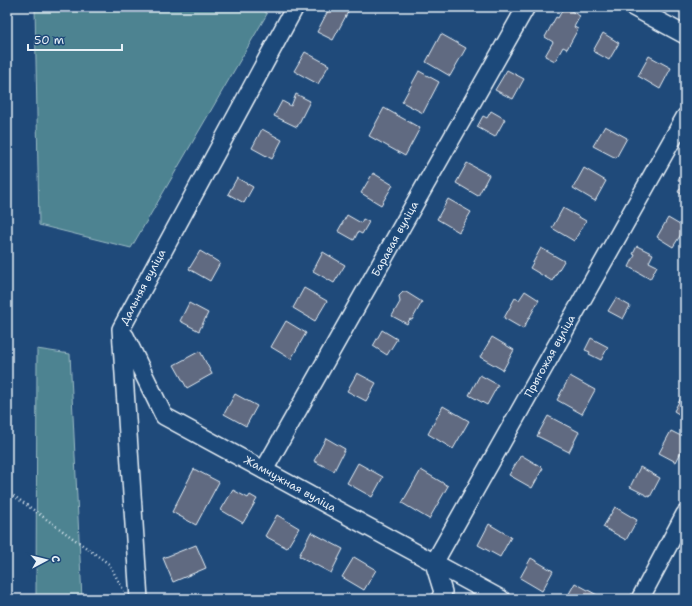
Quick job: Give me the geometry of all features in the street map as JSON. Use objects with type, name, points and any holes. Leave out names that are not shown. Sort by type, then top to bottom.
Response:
[{"type":"street","name":"Дальняя вуліца","points":[[132,596],[121,329],[295,7]]},
{"type":"street","name":"Баравая вуліца","points":[[264,470],[526,7]]},
{"type":"street","points":[[633,7],[685,35]]},
{"type":"street","name":"Прыгожая вуліца","points":[[434,563],[685,117]]},
{"type":"street","name":"Жамчужная вуліца","points":[[121,329],[164,416],[501,599]]},
{"type":"street","points":[[640,599],[685,514]]},
{"type":"street","points":[[434,563],[443,592],[440,599]]},
{"type":"path","points":[[7,491],[109,564],[132,596]]},
{"type":"green space","points":[[35,7],[259,7],[267,14],[131,248],[39,225]]},
{"type":"green space","points":[[37,349],[70,354],[82,599],[36,599]]},
{"type":"building","points":[[330,7],[339,7],[348,12],[333,40],[317,32]]},
{"type":"building","points":[[564,7],[580,16],[574,27],[578,29],[567,49],[563,47],[555,61],[545,56],[553,42],[545,37],[556,17],[558,18]]},
{"type":"building","points":[[603,33],[619,43],[609,60],[593,51]]},
{"type":"building","points":[[441,34],[466,48],[450,76],[426,62]]},
{"type":"building","points":[[305,52],[329,65],[318,84],[294,71]]},
{"type":"building","points":[[649,56],[671,68],[660,89],[638,76]]},
{"type":"building","points":[[507,70],[524,79],[513,99],[495,90]]},
{"type":"building","points":[[419,71],[439,82],[423,113],[402,102]]},
{"type":"building","points":[[296,94],[310,101],[297,127],[274,116],[282,101],[291,106]]},
{"type":"building","points":[[384,108],[420,128],[405,156],[369,136]]},
{"type":"building","points":[[491,111],[505,119],[495,137],[477,127],[483,116],[487,118]]},
{"type":"building","points":[[605,126],[627,138],[616,158],[593,146]]},
{"type":"building","points":[[262,129],[282,140],[272,159],[252,148]]},
{"type":"building","points":[[467,163],[489,175],[478,196],[456,183]]},
{"type":"building","points":[[685,166],[685,196],[678,192],[683,183],[678,180]]},
{"type":"building","points":[[584,168],[606,181],[595,201],[573,188]]},
{"type":"building","points":[[373,173],[393,185],[381,205],[361,193]]},
{"type":"building","points":[[237,178],[253,187],[244,203],[228,194]]},
{"type":"building","points":[[448,199],[471,212],[459,232],[437,219]]},
{"type":"building","points":[[563,208],[586,221],[574,241],[552,228]]},
{"type":"building","points":[[347,215],[361,223],[363,219],[369,222],[362,234],[358,232],[354,240],[338,231]]},
{"type":"building","points":[[668,218],[685,228],[673,247],[657,237]]},
{"type":"building","points":[[637,246],[653,254],[649,262],[657,266],[650,279],[629,267],[635,255],[633,254]]},
{"type":"building","points":[[541,248],[564,261],[552,281],[530,268]]},
{"type":"building","points":[[200,251],[220,263],[210,281],[189,269]]},
{"type":"building","points":[[323,252],[345,265],[334,283],[313,271]]},
{"type":"building","points":[[304,288],[327,301],[315,321],[293,308]]},
{"type":"building","points":[[525,291],[539,300],[523,329],[504,318],[515,298],[519,300]]},
{"type":"building","points":[[403,292],[406,292],[422,302],[412,320],[410,319],[407,324],[392,316],[400,302],[399,296]]},
{"type":"building","points":[[616,298],[630,306],[623,319],[608,311]]},
{"type":"building","points":[[189,303],[208,313],[199,331],[180,321]]},
{"type":"building","points":[[286,321],[306,333],[291,359],[271,347]]},
{"type":"building","points":[[382,330],[397,339],[387,355],[373,346]]},
{"type":"building","points":[[492,337],[514,350],[503,370],[480,357]]},
{"type":"building","points":[[591,338],[608,347],[601,360],[589,354],[590,352],[585,350]]},
{"type":"building","points":[[200,351],[212,374],[187,388],[174,365]]},
{"type":"building","points":[[357,373],[376,383],[366,401],[347,391]]},
{"type":"building","points":[[480,375],[498,385],[487,405],[469,395]]},
{"type":"building","points":[[570,376],[595,390],[582,414],[557,400]]},
{"type":"building","points":[[685,390],[685,418],[674,411]]},
{"type":"building","points":[[235,394],[257,406],[246,426],[224,414]]},
{"type":"building","points":[[443,406],[469,421],[453,449],[428,434]]},
{"type":"building","points":[[548,416],[579,432],[569,452],[537,436]]},
{"type":"building","points":[[671,431],[685,438],[685,445],[676,462],[659,453]]},
{"type":"building","points":[[326,438],[345,449],[334,471],[314,461]]},
{"type":"building","points":[[521,455],[543,468],[532,488],[509,475]]},
{"type":"building","points":[[358,463],[383,477],[372,497],[347,483]]},
{"type":"building","points":[[640,467],[660,478],[650,497],[630,487]]},
{"type":"building","points":[[194,469],[219,482],[196,525],[172,512]]},
{"type":"building","points":[[421,470],[448,486],[429,519],[402,503]]},
{"type":"building","points":[[233,490],[248,498],[250,495],[257,499],[243,523],[221,510]]},
{"type":"building","points":[[615,507],[637,520],[626,540],[603,527]]},
{"type":"building","points":[[277,515],[299,528],[287,548],[265,536]]},
{"type":"building","points":[[489,524],[511,537],[500,557],[478,545]]},
{"type":"building","points":[[311,532],[343,549],[331,573],[299,556]]},
{"type":"building","points":[[196,545],[206,568],[173,582],[163,558]]},
{"type":"building","points":[[354,557],[376,570],[364,590],[342,577]]},
{"type":"building","points":[[531,558],[553,571],[542,591],[520,578]]},
{"type":"building","points":[[575,583],[597,595],[595,599],[566,599]]}]
